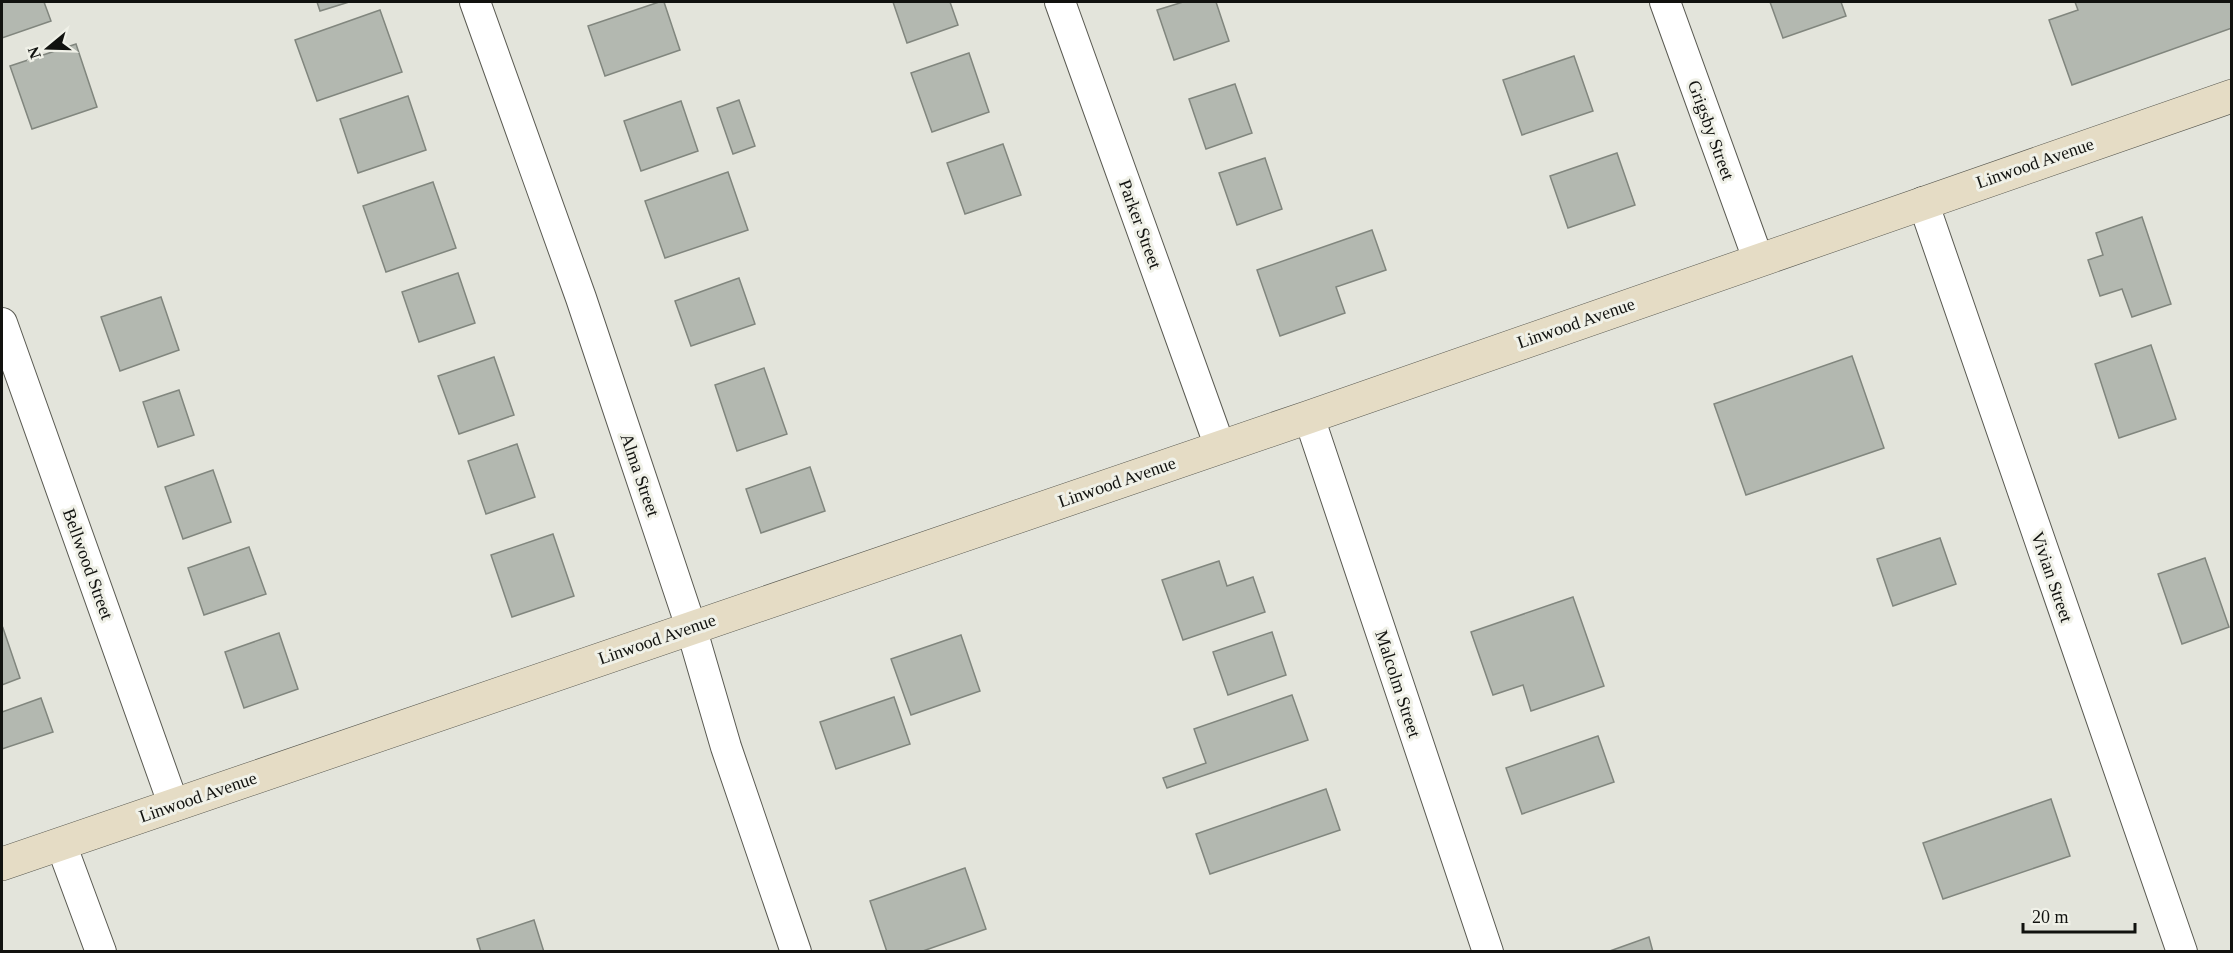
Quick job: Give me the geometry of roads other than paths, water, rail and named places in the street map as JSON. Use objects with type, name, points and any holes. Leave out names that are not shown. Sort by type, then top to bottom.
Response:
[{"type":"main road","name":"Linwood Avenue","points":[[2,864],[1309,417],[2232,96]]},
{"type":"street","name":"Alma Street","points":[[475,2],[580,298],[692,627],[726,747],[796,951]]},
{"type":"street","name":"Parker Street","points":[[1060,2],[1220,447]]},
{"type":"street","name":"Grigsby Street","points":[[1665,2],[1758,259]]},
{"type":"street","name":"Vivian Street","points":[[1923,202],[2182,951]]},
{"type":"street","name":"Bellwood Street","points":[[2,323],[174,806]]},
{"type":"street","name":"Malcolm Street","points":[[1309,417],[1488,951]]},
{"type":"street","points":[[61,844],[100,951]]}]
